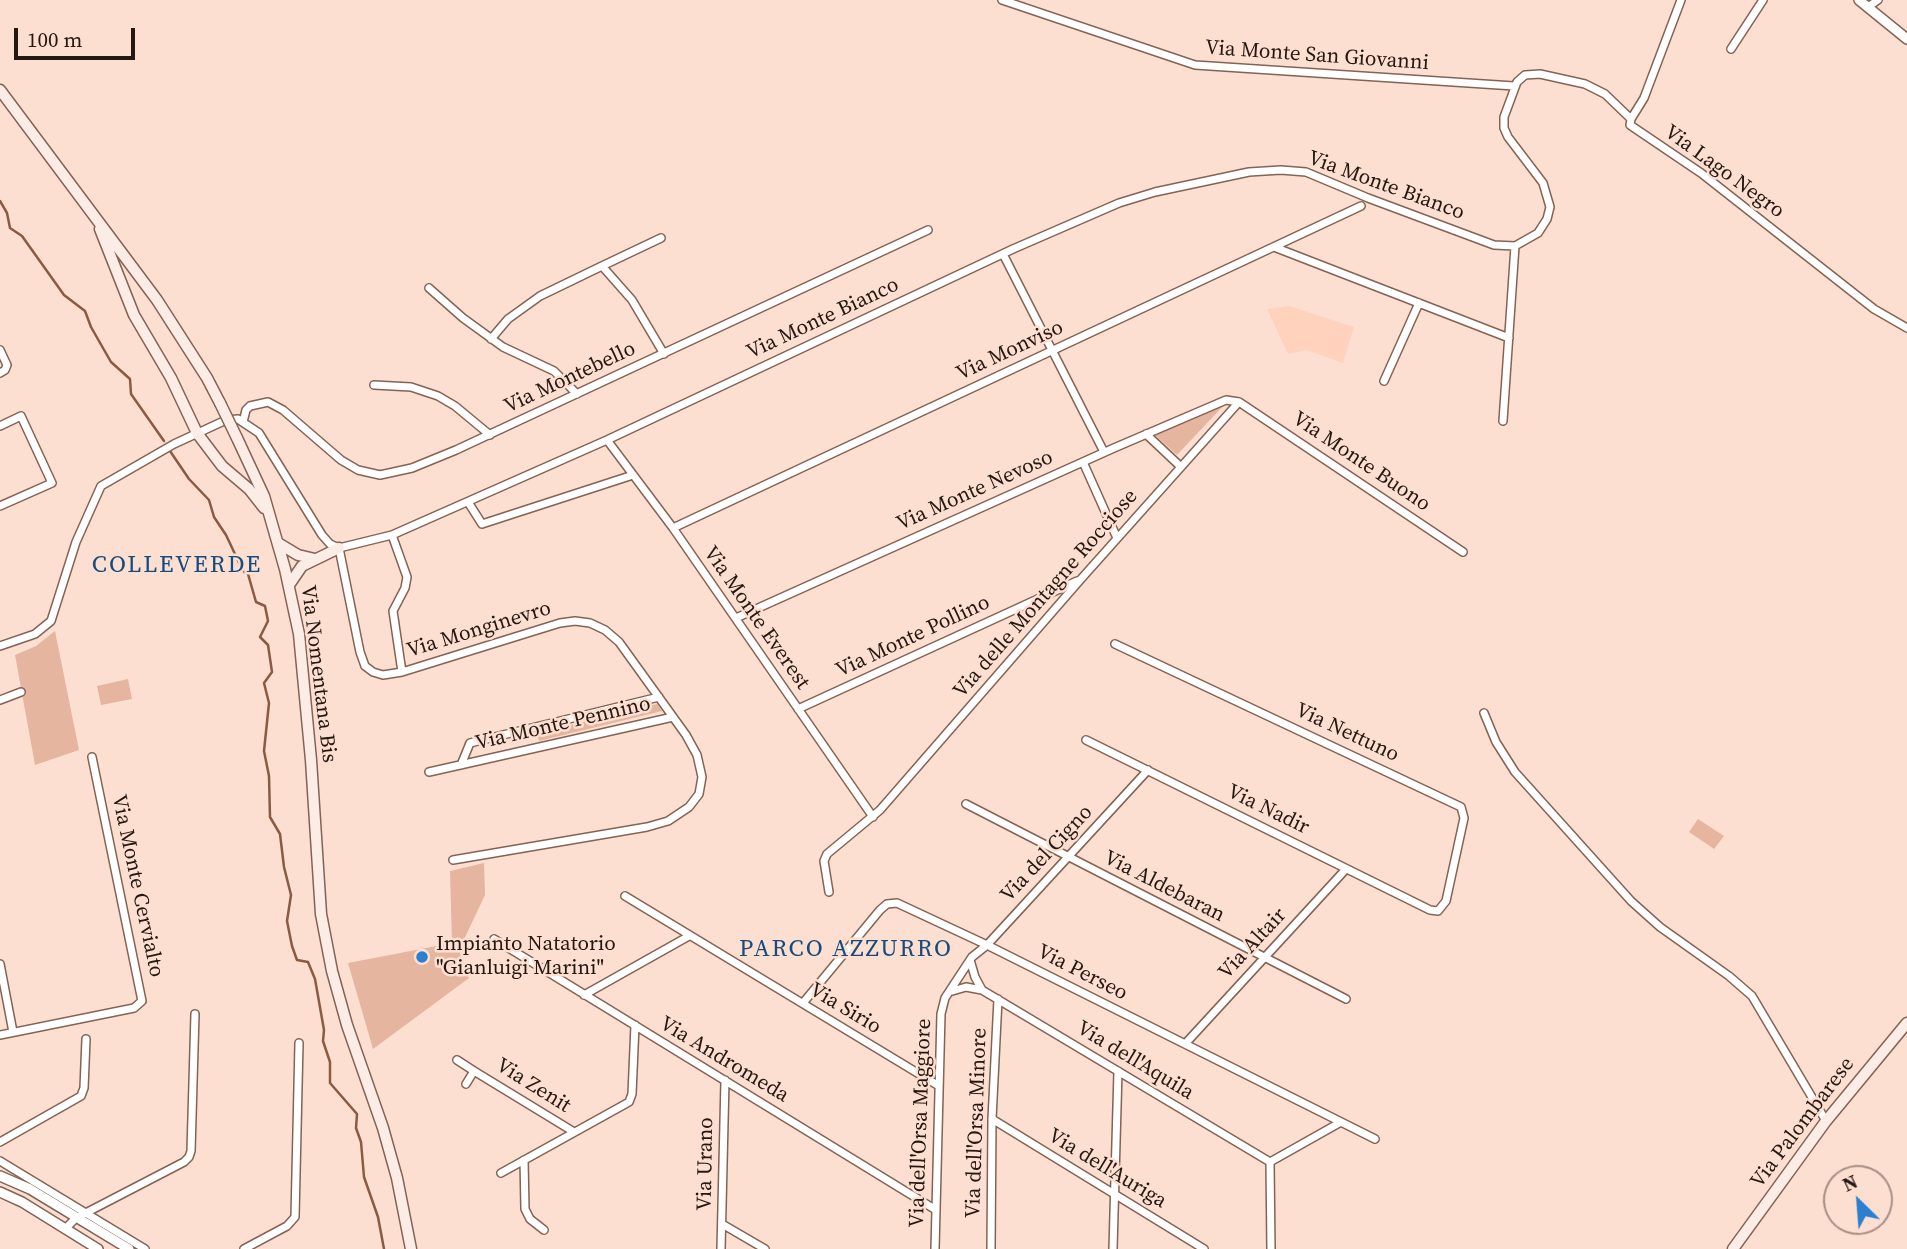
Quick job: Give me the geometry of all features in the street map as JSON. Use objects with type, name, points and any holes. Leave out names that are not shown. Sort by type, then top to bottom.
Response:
[{"type":"main road","name":"Via Nomentana Bis","points":[[0,90],[157,300],[207,378],[264,496],[289,585],[301,659],[321,914],[332,971],[347,1025],[383,1128],[397,1178],[411,1249]]},
{"type":"main road","points":[[95,215],[134,315],[171,378],[197,433],[222,466],[249,489],[270,516]]},
{"type":"main road","points":[[278,543],[298,555],[315,559]]},
{"type":"main road","points":[[289,585],[300,568],[339,548]]},
{"type":"main road","name":"Via Palombarese","points":[[1733,1249],[1826,1121],[1907,1023]]},
{"type":"street","name":"Via Monte San Giovanni","points":[[1002,0],[1195,65],[1514,86]]},
{"type":"street","points":[[1503,421],[1515,246],[1538,233],[1547,219],[1550,207],[1544,183],[1504,128],[1504,117],[1514,86],[1523,77],[1533,74],[1570,80],[1601,91],[1631,119],[1644,98],[1681,0]]},
{"type":"street","points":[[1731,50],[1763,0]]},
{"type":"street","points":[[1859,0],[1907,39]]},
{"type":"street","points":[[1868,7],[1878,0]]},
{"type":"street","name":"Via Lago Negro","points":[[1631,119],[1630,124],[1634,129],[1701,173],[1874,309],[1907,328]]},
{"type":"street","name":"Via Monte Bianco","points":[[339,548],[392,535],[607,440],[1003,254],[1143,195],[1225,176],[1281,170],[1312,173],[1368,198],[1494,244],[1515,246]]},
{"type":"street","name":"Via Monviso","points":[[673,528],[1361,206]]},
{"type":"street","name":"Via Montebello","points":[[243,422],[250,406],[263,402],[271,403],[283,410],[341,460],[358,470],[376,475],[412,468],[490,435],[928,230]]},
{"type":"street","points":[[491,339],[508,319],[540,296],[661,238]]},
{"type":"street","points":[[1274,247],[1509,338]]},
{"type":"street","points":[[1003,254],[1104,452]]},
{"type":"street","points":[[602,266],[632,300],[663,354]]},
{"type":"street","points":[[429,288],[491,339],[554,371],[576,394]]},
{"type":"street","points":[[1384,381],[1419,303]]},
{"type":"street","points":[[0,351],[7,365],[0,373]]},
{"type":"street","points":[[374,385],[411,387],[438,396],[455,406],[490,435]]},
{"type":"street","name":"Via Monte Nevoso","points":[[736,618],[1104,452],[1230,399],[1239,402]]},
{"type":"street","name":"Via delle Montagne Rocciose","points":[[829,892],[825,856],[873,817],[1239,402]]},
{"type":"street","name":"Via Monte Buono","points":[[1239,402],[1463,552]]},
{"type":"street","points":[[0,425],[21,416],[52,483],[0,506]]},
{"type":"street","points":[[0,636],[1,646],[35,634],[51,621],[76,542],[101,486],[226,420],[238,419],[259,433],[322,535],[330,544],[339,548]]},
{"type":"street","points":[[1146,434],[1181,467]]},
{"type":"street","name":"Via Monte Everest","points":[[607,440],[673,528],[873,817]]},
{"type":"street","points":[[1083,462],[1117,538]]},
{"type":"street","points":[[467,502],[482,524],[633,475]]},
{"type":"street","points":[[392,535],[406,575],[405,588],[393,614],[402,672]]},
{"type":"street","name":"Via Monginevro","points":[[339,548],[360,652],[365,666],[377,674],[402,672],[560,623],[580,621],[599,627],[619,642],[693,747],[701,771],[699,794],[682,813],[653,826],[453,860]]},
{"type":"street","name":"Via Monte Pollino","points":[[798,709],[1081,579]]},
{"type":"street","name":"Via Nettuno","points":[[1115,644],[1461,807],[1464,818],[1448,896],[1442,908],[1434,911]]},
{"type":"street","points":[[0,700],[21,692]]},
{"type":"street","name":"Via Monte Pennino","points":[[461,765],[470,743],[659,697]]},
{"type":"street","points":[[1485,713],[1496,743],[1515,772],[1631,901],[1653,921],[1752,996],[1826,1121]]},
{"type":"street","name":"Via Monte Pennino","points":[[429,772],[673,717]]},
{"type":"street","name":"Via Nadir","points":[[1086,740],[1434,911]]},
{"type":"street","name":"Via Monte Cervialto","points":[[0,1035],[134,1008],[143,999],[92,757]]},
{"type":"street","name":"Via del Cigno","points":[[948,993],[971,960],[1147,770]]},
{"type":"street","name":"Via Aldebaran","points":[[967,804],[1067,858],[1346,999]]},
{"type":"street","name":"Via Altair","points":[[1185,1044],[1346,869]]},
{"type":"street","name":"Via Sirio","points":[[625,896],[939,1086]]},
{"type":"street","name":"Via Perseo","points":[[803,1003],[880,910],[890,903],[901,904],[1376,1139]]},
{"type":"street","points":[[584,995],[689,936]]},
{"type":"street","name":"Via Andromeda","points":[[494,939],[936,1210]]},
{"type":"street","points":[[971,960],[982,990]]},
{"type":"street","points":[[0,964],[13,1032]]},
{"type":"street","name":"Via dell'Orsa Maggiore","points":[[935,1249],[941,1014],[948,993],[967,987],[982,990]]},
{"type":"street","name":"Via dell'Aquila","points":[[982,990],[1270,1162]]},
{"type":"street","name":"Via dell'Orsa Minore","points":[[990,1249],[992,1119],[998,999]]},
{"type":"street","points":[[65,1228],[76,1218],[184,1162],[191,1154],[195,1014]]},
{"type":"street","points":[[501,1173],[630,1100],[635,1025]]},
{"type":"street","points":[[0,1142],[81,1096],[84,1088],[86,1039]]},
{"type":"street","points":[[244,1249],[287,1226],[295,1217],[299,1043]]},
{"type":"street","name":"Via Zenit","points":[[457,1060],[574,1132]]},
{"type":"street","name":"Via Zenit","points":[[466,1084],[474,1070]]},
{"type":"street","points":[[1113,1249],[1118,1071]]},
{"type":"street","name":"Via Urano","points":[[721,1249],[725,1080]]},
{"type":"street","name":"Via dell'Auriga","points":[[992,1119],[1204,1249]]},
{"type":"street","points":[[1271,1249],[1270,1162],[1341,1122]]},
{"type":"street","points":[[524,1160],[525,1209],[530,1219],[544,1230]]},
{"type":"street","points":[[0,1161],[145,1249]]},
{"type":"street","points":[[0,1176],[30,1189],[129,1249]]},
{"type":"street","points":[[0,1192],[22,1202],[98,1249]]},
{"type":"street","points":[[722,1224],[765,1249]]},
{"type":"shaded area","points":[[1289,306],[1354,327],[1343,363],[1306,350],[1288,354],[1267,309]]},
{"type":"shaded area","points":[[1224,405],[1177,455],[1154,434]]},
{"type":"shaded area","points":[[55,631],[79,750],[35,765],[15,655],[36,646]]},
{"type":"shaded area","points":[[128,679],[132,699],[101,705],[97,686]]},
{"type":"shaded area","points":[[657,704],[662,711],[539,741],[537,733]]},
{"type":"shaded area","points":[[1698,819],[1724,836],[1714,849],[1689,832]]},
{"type":"shaded area","name":"Impianto Natatorio \"Gianluigi Marini\"","points":[[484,863],[485,895],[459,950],[469,978],[373,1049],[348,963],[452,943],[450,871]]},
{"type":"waterway","points":[[0,201],[7,213],[10,228],[22,236],[64,295],[85,311],[111,362],[130,379],[131,394],[164,441]]},
{"type":"waterway","points":[[170,451],[189,479],[209,500],[214,517],[243,571],[248,574],[256,602],[265,606],[268,621],[260,637],[268,645],[272,672],[264,683],[269,703],[264,751],[269,776],[270,817],[280,834],[291,895],[287,921],[297,960],[308,962],[315,979],[324,1030],[323,1041],[330,1062],[330,1083],[357,1114],[356,1128],[361,1142],[364,1177],[378,1217],[384,1249]]},
{"type":"place","name":"Impianto Natatorio \"Gianluigi Marini\"","points":[[422,957]]},
{"type":"district","name":"COLLEVERDE","points":[[177,566]]},
{"type":"district","name":"PARCO AZZURRO","points":[[846,950]]}]
